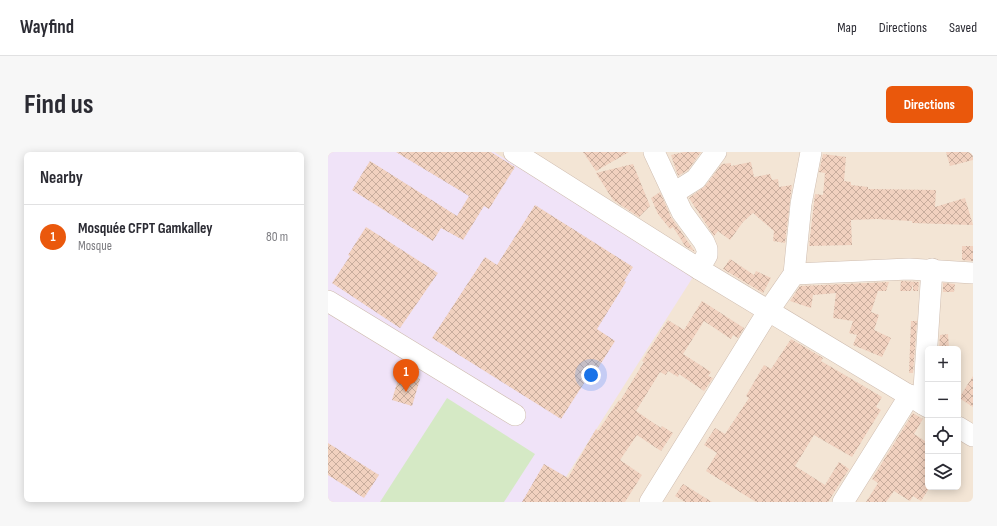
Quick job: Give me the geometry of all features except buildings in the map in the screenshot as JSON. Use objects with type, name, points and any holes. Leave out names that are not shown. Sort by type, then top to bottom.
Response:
[{"type":"street","points":[[514,152],[699,269],[920,402]]},
{"type":"street","points":[[654,152],[685,218],[704,242],[707,249],[707,255],[699,269]]},
{"type":"street","points":[[674,192],[696,179],[716,152]]},
{"type":"street","points":[[650,502],[769,310],[794,274],[802,204],[811,152]]},
{"type":"street","points":[[794,274],[878,269],[932,270],[973,273]]},
{"type":"street","points":[[843,502],[920,402],[932,270]]},
{"type":"street","points":[[328,301],[515,415]]},
{"type":"street","points":[[961,429],[973,436]]},
{"type":"shaded area","points":[[328,152],[973,152],[973,502],[328,502]]},
{"type":"shaded area","points":[[328,152],[494,152],[693,277],[550,502],[328,502]]},
{"type":"green space","points":[[447,398],[535,454],[504,502],[380,502]]},
{"type":"place","name":"Mosquée CFPT Gamkalley","points":[[406,392]]}]
